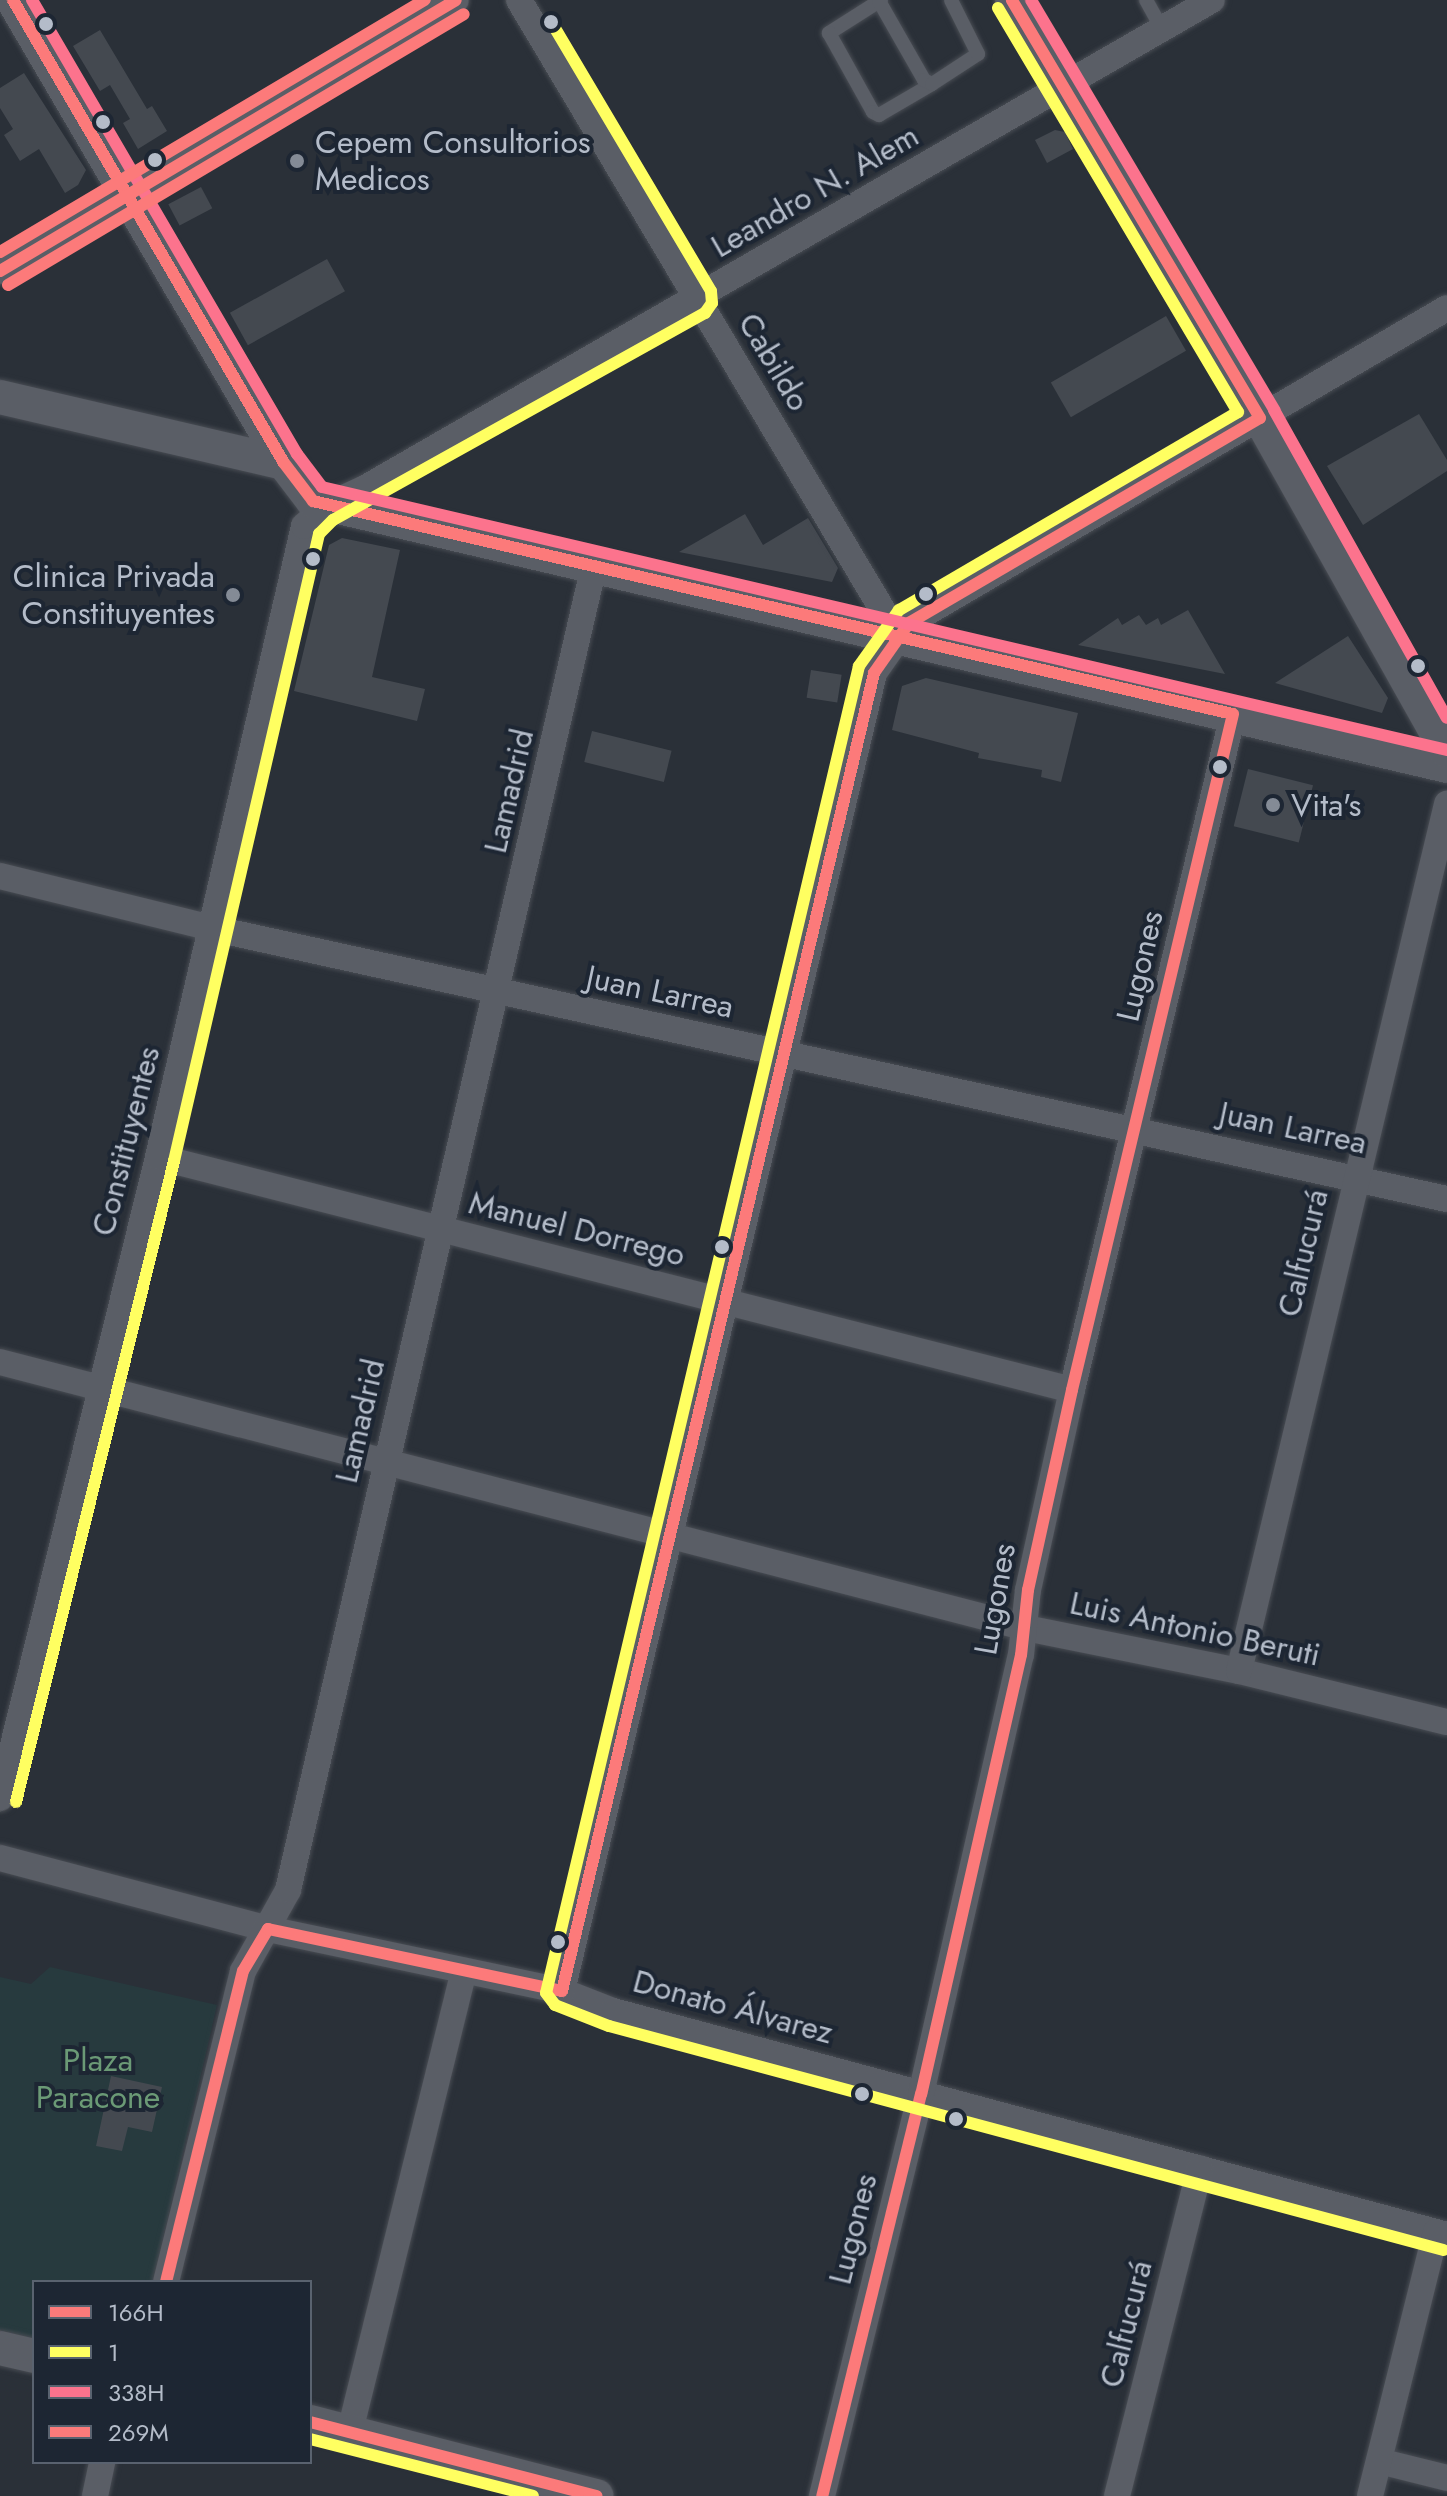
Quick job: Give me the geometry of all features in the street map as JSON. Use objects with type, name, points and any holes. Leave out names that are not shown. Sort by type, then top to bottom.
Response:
[{"type":"street","points":[[13,0],[303,494],[324,507],[373,512],[1447,766]]},
{"type":"street","points":[[0,271],[126,193],[456,0]]},
{"type":"street","name":"Cabildo","points":[[519,0],[897,634]]},
{"type":"street","points":[[1012,0],[1260,418],[1447,751]]},
{"type":"street","name":"Leandro N. Alem","points":[[324,507],[367,487],[697,299],[1212,0]]},
{"type":"street","points":[[562,1991],[787,1054],[874,673],[897,634],[1447,308]]},
{"type":"street","points":[[0,397],[284,463]]},
{"type":"street","name":"Constituyentes","points":[[0,1798],[99,1386],[158,1157],[304,526],[324,507]]},
{"type":"street","name":"Lamadrid","points":[[166,2280],[243,1971],[288,1890],[384,1464],[499,992],[594,566]]},
{"type":"street","name":"Lugones","points":[[822,2496],[921,2094],[1026,1628],[1028,1590],[1072,1390],[1137,1129],[1233,714]]},
{"type":"street","name":"Calfucurá","points":[[1239,1671],[1447,804]]},
{"type":"street","name":"Juan Larrea","points":[[0,876],[211,928],[1447,1199]]},
{"type":"street","name":"Manuel Dorrego","points":[[158,1157],[1072,1390]]},
{"type":"street","name":"Luis Antonio Beruti","points":[[0,1362],[384,1464],[673,1533],[1026,1628],[1239,1671],[1447,1722]]},
{"type":"street","name":"Donato Álvarez","points":[[0,1858],[268,1929],[562,1991],[613,2011],[1442,2233]]},
{"type":"street","points":[[350,2431],[464,1971]]},
{"type":"street","name":"Calfucurá","points":[[1117,2496],[1200,2168]]},
{"type":"street","points":[[1370,2496],[1442,2233]]},
{"type":"street","points":[[0,2348],[32,2356]]},
{"type":"street","points":[[312,2422],[597,2496]]},
{"type":"street","points":[[1379,2461],[1447,2478]]},
{"type":"street","points":[[95,2496],[102,2464]]},
{"type":"lane","points":[[932,84],[924,80],[880,0],[829,33],[873,112],[879,115],[932,84],[978,54],[951,0]]},
{"type":"lane","points":[[1146,0],[1162,29]]},
{"type":"green space","name":"Plaza Paracone","points":[[50,1967],[217,2005],[153,2280],[32,2280],[32,2338],[0,2330],[0,1977],[31,1984]]},
{"type":"building","points":[[100,30],[147,109],[152,106],[167,131],[138,149],[123,123],[130,119],[110,85],[100,91],[73,46]]},
{"type":"building","points":[[24,73],[86,170],[78,185],[65,193],[39,149],[20,161],[4,135],[13,129],[0,108],[0,88]]},
{"type":"building","points":[[1055,130],[1065,132],[1073,149],[1047,163],[1035,140]]},
{"type":"building","points":[[201,187],[212,208],[180,226],[168,204]]},
{"type":"building","points":[[327,259],[345,291],[248,345],[230,313]]},
{"type":"building","points":[[1166,316],[1186,351],[1071,417],[1051,382]]},
{"type":"building","points":[[1419,414],[1447,460],[1447,471],[1363,525],[1327,466]]},
{"type":"building","points":[[745,514],[763,545],[808,518],[838,568],[832,582],[679,552]]},
{"type":"building","points":[[342,538],[400,550],[372,677],[425,689],[417,721],[294,691],[329,545]]},
{"type":"building","points":[[1188,610],[1225,674],[1078,645],[1118,618],[1122,625],[1139,615],[1146,625],[1158,618],[1161,625]]},
{"type":"building","points":[[1348,636],[1388,698],[1382,713],[1275,683]]},
{"type":"building","points":[[811,670],[842,675],[837,703],[807,698]]},
{"type":"building","points":[[926,678],[1078,713],[1061,782],[1041,777],[1042,770],[978,758],[979,753],[892,730],[902,686]]},
{"type":"building","points":[[592,731],[672,751],[664,782],[584,762]]},
{"type":"building","name":"Vita's","points":[[1248,769],[1313,785],[1299,842],[1234,826]]},
{"type":"building","points":[[111,2076],[162,2087],[152,2132],[128,2127],[122,2151],[96,2146]]},
{"type":"transit line","name":"166H","points":[[13,0],[284,463],[313,501],[1233,714],[1072,1390],[1028,1590],[1021,1655],[921,2094],[822,2496]]},
{"type":"transit line","name":"338H","points":[[32,0],[297,454],[322,487],[1447,750]]},
{"type":"transit line","points":[[0,252],[425,0]]},
{"type":"transit line","name":"269M","points":[[0,271],[456,0]]},
{"type":"transit line","name":"166H","points":[[166,2280],[243,1971],[268,1929],[562,1991],[874,673],[909,623],[1260,418],[1012,0]]},
{"type":"transit line","name":"338H","points":[[1031,0],[1274,410],[1447,718]]},
{"type":"transit line","name":"1","points":[[998,8],[1238,412],[899,610],[859,666],[546,1993],[555,2005],[609,2026],[1443,2250]]},
{"type":"transit line","points":[[8,285],[464,14]]},
{"type":"transit line","name":"1","points":[[16,1802],[174,1161],[319,534],[333,520],[705,313],[712,303],[711,291],[551,22]]},
{"type":"transit line","name":"166H","points":[[312,2423],[597,2496]]},
{"type":"transit line","name":"1","points":[[312,2440],[533,2496]]},
{"type":"place","name":"Cepem Consultorios Medicos","points":[[297,161]]},
{"type":"place","name":"Clinica Privada Constituyentes","points":[[233,595]]},
{"type":"place","name":"Vita's","points":[[1273,805]]}]
